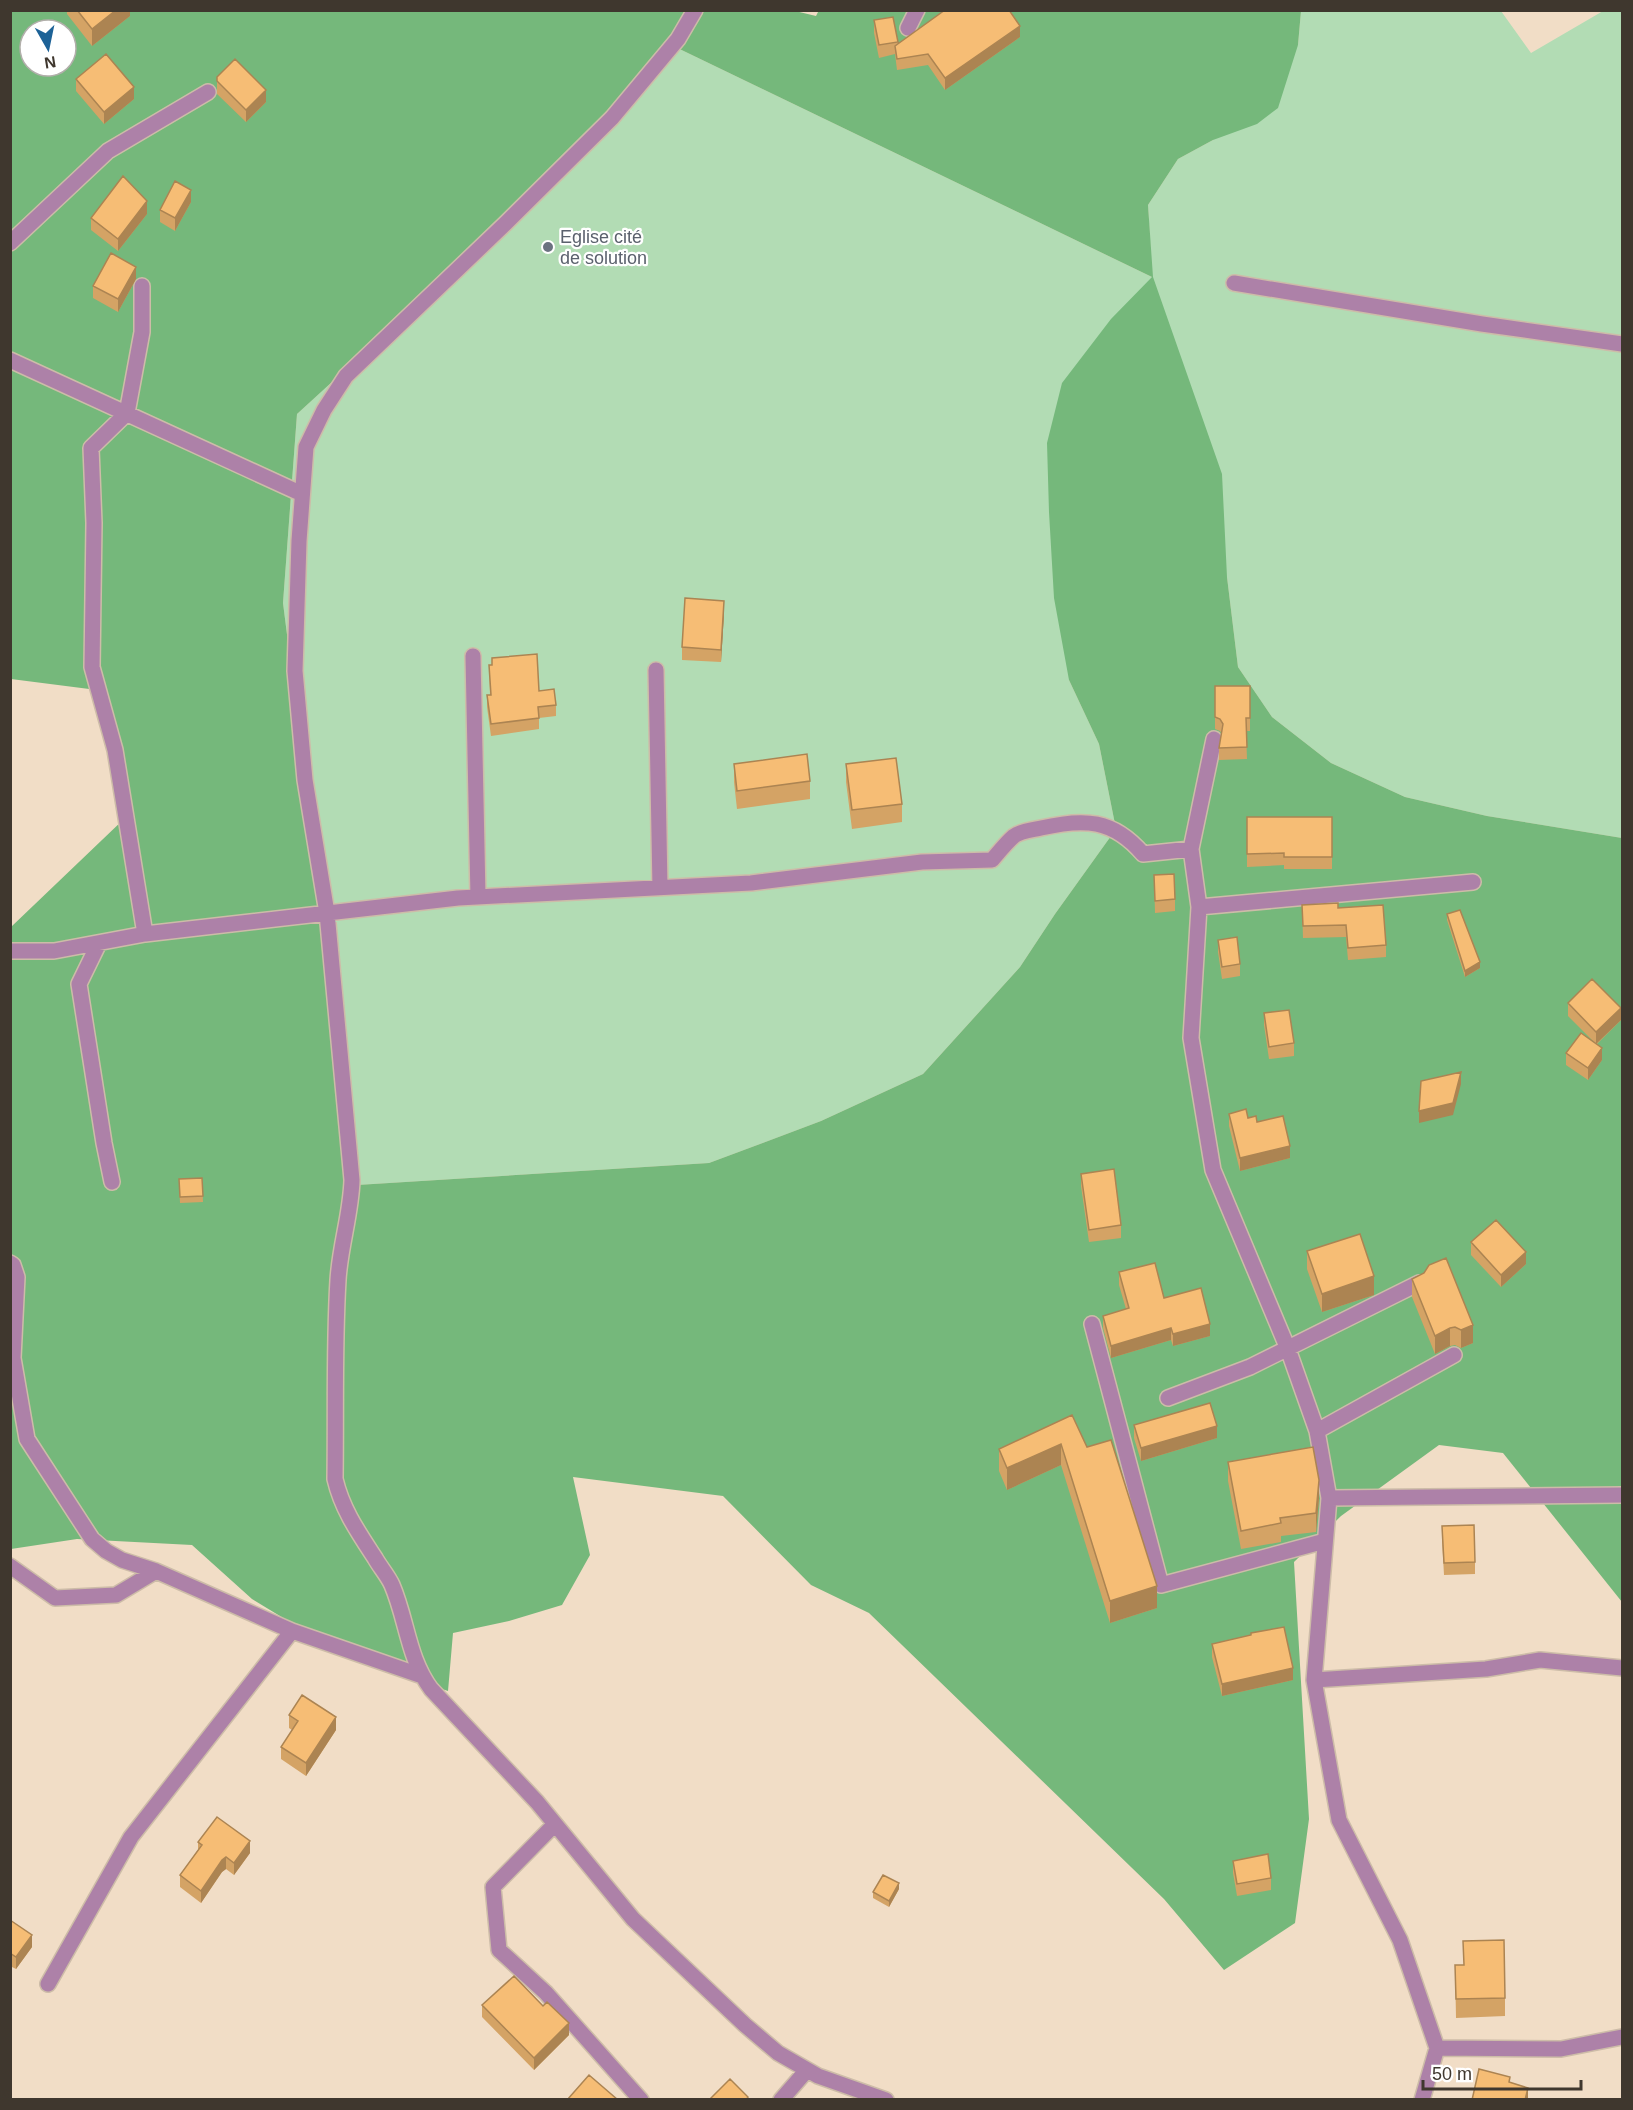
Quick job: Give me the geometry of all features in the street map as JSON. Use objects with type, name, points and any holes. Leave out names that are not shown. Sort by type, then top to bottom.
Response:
[{"type":"street","points":[[695,10],[678,39],[612,117],[506,223],[346,376],[324,410],[306,447],[295,670],[304,780],[327,913],[352,1180],[350,1210],[342,1237],[338,1280],[335,1479],[348,1517],[391,1582],[401,1607],[415,1661],[422,1676],[431,1689],[537,1802],[633,1919],[745,2025],[778,2053],[818,2076],[886,2100]]},
{"type":"street","points":[[908,28],[917,10]]},
{"type":"street","points":[[10,243],[108,151],[208,92]]},
{"type":"street","points":[[1234,283],[1482,324],[1623,344]]},
{"type":"street","points":[[142,286],[142,332],[127,413],[91,448],[94,523],[92,667],[115,750],[145,934]]},
{"type":"street","points":[[10,360],[302,494]]},
{"type":"street","points":[[473,656],[478,897]]},
{"type":"street","points":[[656,670],[660,888]]},
{"type":"street","points":[[1214,739],[1191,849],[1199,907],[1191,1038],[1213,1170],[1288,1349],[1317,1431],[1329,1498],[1314,1680],[1339,1820],[1400,1940],[1437,2048],[1422,2100]]},
{"type":"street","points":[[10,951],[54,951],[145,934],[478,897],[751,883],[922,862],[992,860],[1016,834],[1068,823],[1086,823],[1116,829],[1132,841],[1143,854],[1191,849]]},
{"type":"street","points":[[1199,907],[1473,882]]},
{"type":"street","points":[[99,943],[80,984],[111,1182]]},
{"type":"street","points":[[10,1263],[14,1265],[17,1277],[13,1358],[27,1439],[92,1539],[106,1551],[122,1560],[156,1571],[292,1631],[422,1676]]},
{"type":"street","points":[[1168,1398],[1250,1367],[1419,1283]]},
{"type":"street","points":[[1092,1324],[1161,1585],[1324,1541]]},
{"type":"street","points":[[1317,1431],[1454,1355]]},
{"type":"street","points":[[1329,1498],[1623,1495]]},
{"type":"street","points":[[10,1566],[55,1598],[116,1595],[156,1571]]},
{"type":"street","points":[[48,1984],[131,1837],[292,1631]]},
{"type":"street","points":[[1314,1680],[1486,1669],[1540,1660],[1623,1668]]},
{"type":"street","points":[[555,1824],[493,1887],[499,1950],[546,1993],[641,2100]]},
{"type":"street","points":[[1437,2048],[1561,2049],[1623,2037]]},
{"type":"street","points":[[781,2100],[807,2070]]},
{"type":"green space","points":[[791,10],[816,16],[819,10],[1301,11],[1298,45],[1278,108],[1257,124],[1213,140],[1178,159],[1148,205],[1153,277],[1222,474],[1227,577],[1238,667],[1272,717],[1331,763],[1405,797],[1487,816],[1622,838],[1622,1602],[1503,1453],[1439,1445],[1341,1516],[1294,1562],[1309,1819],[1295,1923],[1224,1970],[1164,1899],[869,1613],[811,1585],[723,1496],[573,1477],[590,1555],[562,1605],[509,1621],[453,1633],[448,1691],[349,1658],[252,1599],[192,1545],[77,1539],[11,1549],[11,927],[125,818],[97,690],[11,679],[11,11]],"holes":[[[665,42],[1152,277],[1111,319],[1062,383],[1047,443],[1054,598],[1069,680],[1099,744],[1116,829],[1020,967],[923,1074],[821,1121],[709,1163],[357,1185],[283,603],[297,414],[506,223],[612,118]]]},
{"type":"green space","points":[[1301,11],[1501,11],[1531,53],[1603,11],[1622,11],[1622,838],[1487,816],[1405,797],[1331,763],[1272,717],[1238,667],[1227,577],[1069,680],[1099,744],[1116,829],[1020,967],[923,1074],[821,1121],[709,1163],[357,1185],[283,603],[297,414],[506,223],[612,118],[665,42],[1152,277],[1148,205],[1178,159],[1213,140],[1298,45]]},
{"type":"building","points":[[77,10],[116,10],[92,29]]},
{"type":"building","points":[[945,10],[1009,10],[1020,26],[945,78],[928,54],[897,59],[895,46]]},
{"type":"building","points":[[893,17],[898,42],[879,45],[874,20]]},
{"type":"building","points":[[106,54],[134,87],[104,112],[76,79]]},
{"type":"building","points":[[235,59],[266,90],[246,110],[217,81],[217,77]]},
{"type":"building","points":[[123,176],[147,201],[118,239],[91,218]]},
{"type":"building","points":[[175,181],[191,190],[175,218],[160,210]]},
{"type":"building","points":[[111,253],[136,267],[118,299],[93,286]]},
{"type":"building","points":[[685,598],[724,601],[721,650],[682,647]]},
{"type":"building","points":[[537,654],[539,691],[554,689],[556,705],[538,707],[539,718],[491,724],[487,695],[491,695],[489,665],[492,665],[492,658]]},
{"type":"building","points":[[1215,686],[1250,686],[1250,718],[1246,718],[1247,747],[1219,748],[1223,724],[1215,717]]},
{"type":"building","points":[[807,754],[810,781],[737,791],[734,764]]},
{"type":"building","points":[[896,758],[902,804],[852,810],[846,764]]},
{"type":"building","points":[[1247,817],[1332,817],[1332,857],[1284,857],[1284,853],[1247,854]]},
{"type":"building","points":[[1174,874],[1175,899],[1155,901],[1154,875]]},
{"type":"building","points":[[1338,903],[1338,908],[1383,905],[1386,945],[1348,948],[1346,925],[1303,926],[1302,905]]},
{"type":"building","points":[[1460,910],[1480,962],[1465,971],[1447,914]]},
{"type":"building","points":[[1237,937],[1240,964],[1222,967],[1218,940]]},
{"type":"building","points":[[1592,979],[1621,1008],[1596,1032],[1568,1003]]},
{"type":"building","points":[[1289,1010],[1294,1043],[1269,1047],[1264,1013]]},
{"type":"building","points":[[1581,1033],[1602,1048],[1588,1068],[1566,1053]]},
{"type":"building","points":[[1461,1072],[1453,1103],[1419,1111],[1421,1081]]},
{"type":"building","points":[[1246,1109],[1248,1118],[1256,1116],[1257,1122],[1283,1116],[1290,1146],[1240,1158],[1229,1114]]},
{"type":"building","points":[[1114,1169],[1121,1225],[1089,1230],[1081,1174]]},
{"type":"building","points":[[202,1178],[203,1196],[180,1197],[179,1179]]},
{"type":"building","points":[[1496,1220],[1526,1252],[1501,1275],[1471,1242]]},
{"type":"building","points":[[1360,1234],[1374,1276],[1322,1294],[1307,1251]]},
{"type":"building","points":[[1446,1258],[1473,1325],[1461,1330],[1455,1327],[1450,1328],[1435,1336],[1412,1279],[1424,1273],[1429,1265]]},
{"type":"building","points":[[1155,1263],[1164,1298],[1201,1288],[1210,1324],[1173,1334],[1171,1328],[1111,1346],[1103,1316],[1129,1308],[1119,1272]]},
{"type":"building","points":[[1210,1403],[1217,1426],[1141,1448],[1134,1425]]},
{"type":"building","points":[[1072,1415],[1087,1447],[1111,1440],[1157,1586],[1110,1601],[1061,1444],[1007,1468],[999,1449]]},
{"type":"building","points":[[1313,1447],[1319,1480],[1316,1513],[1280,1518],[1281,1523],[1241,1531],[1228,1462]]},
{"type":"building","points":[[1474,1525],[1475,1562],[1444,1563],[1442,1526]]},
{"type":"building","points":[[1284,1627],[1293,1668],[1222,1684],[1212,1644]]},
{"type":"building","points":[[302,1695],[336,1717],[306,1763],[281,1747],[298,1721],[289,1715]]},
{"type":"building","points":[[217,1817],[250,1841],[234,1863],[226,1857],[222,1860],[201,1891],[180,1875],[202,1845],[198,1842]]},
{"type":"building","points":[[1268,1854],[1271,1878],[1237,1884],[1233,1861]]},
{"type":"building","points":[[883,1875],[899,1883],[889,1901],[873,1892]]},
{"type":"building","points":[[10,1920],[32,1935],[16,1957],[10,1953]]},
{"type":"building","points":[[1504,1940],[1505,1998],[1456,1999],[1455,1965],[1464,1965],[1463,1941]]},
{"type":"building","points":[[514,1976],[543,2006],[547,2002],[569,2023],[534,2058],[482,2005]]},
{"type":"building","points":[[1479,2069],[1510,2077],[1509,2082],[1528,2088],[1525,2100],[1472,2100]]},
{"type":"building","points":[[589,2075],[618,2100],[567,2100]]},
{"type":"building","points":[[730,2079],[748,2097],[746,2100],[709,2100]]},
{"type":"place","name":"Eglise cité de solution","points":[[548,247]]}]
